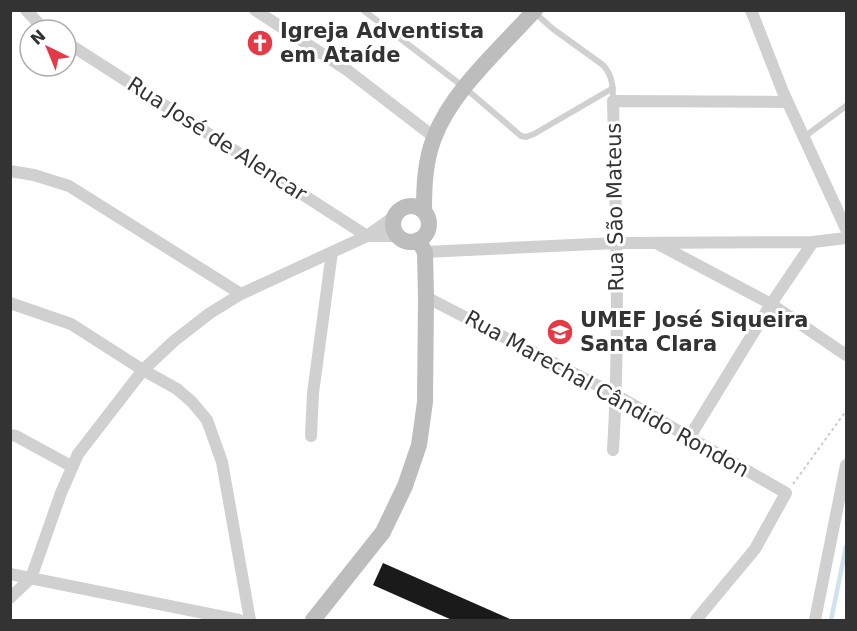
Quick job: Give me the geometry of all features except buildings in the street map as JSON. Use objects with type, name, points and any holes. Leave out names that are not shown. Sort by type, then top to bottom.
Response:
[{"type":"street","points":[[255,10],[347,70],[434,137]]},
{"type":"street","points":[[751,10],[787,102],[846,229]]},
{"type":"street","points":[[423,211],[423,181],[434,137],[448,111],[465,88],[534,11]]},
{"type":"street","name":"Rua José de Alencar","points":[[78,50],[367,236]]},
{"type":"street","name":"Rua São Mateus","points":[[613,450],[616,395],[617,243],[613,95],[787,102]]},
{"type":"street","points":[[10,171],[34,175],[69,186],[241,294]]},
{"type":"street","points":[[398,236],[393,227],[399,212],[423,181]]},
{"type":"street","points":[[10,598],[31,578],[71,466],[78,454],[143,370],[210,313],[241,294],[367,236],[399,212],[414,206],[423,211],[428,218],[429,227],[421,246],[426,297],[425,402],[419,444],[405,486],[383,532],[313,621]]},
{"type":"street","points":[[367,236],[398,236],[421,246],[813,242],[846,238]]},
{"type":"street","points":[[689,438],[771,304],[813,242]]},
{"type":"street","points":[[656,243],[771,304],[846,355]]},
{"type":"street","points":[[311,436],[313,393],[332,252]]},
{"type":"street","name":"Rua Marechal Cândido Rondon","points":[[426,297],[616,395],[786,493]]},
{"type":"street","points":[[10,303],[71,324],[177,389],[207,420],[222,462],[250,621]]},
{"type":"street","points":[[10,435],[71,466]]},
{"type":"street","points":[[815,621],[846,465]]},
{"type":"street","points":[[696,621],[755,549],[786,493]]},
{"type":"street","points":[[10,574],[239,621]]},
{"type":"lane","points":[[363,10],[465,88],[516,134],[526,137],[613,95],[609,71],[553,29],[534,11]]},
{"type":"lane","points":[[804,137],[846,106]]},
{"type":"path","points":[[786,493],[846,411]]},
{"type":"waterway","points":[[831,620],[846,547]]},
{"type":"place","name":"Igreja Adventista em Ataíde","points":[[260,43]]},
{"type":"place","name":"UMEF José Siqueira Santa Clara","points":[[560,332]]}]
